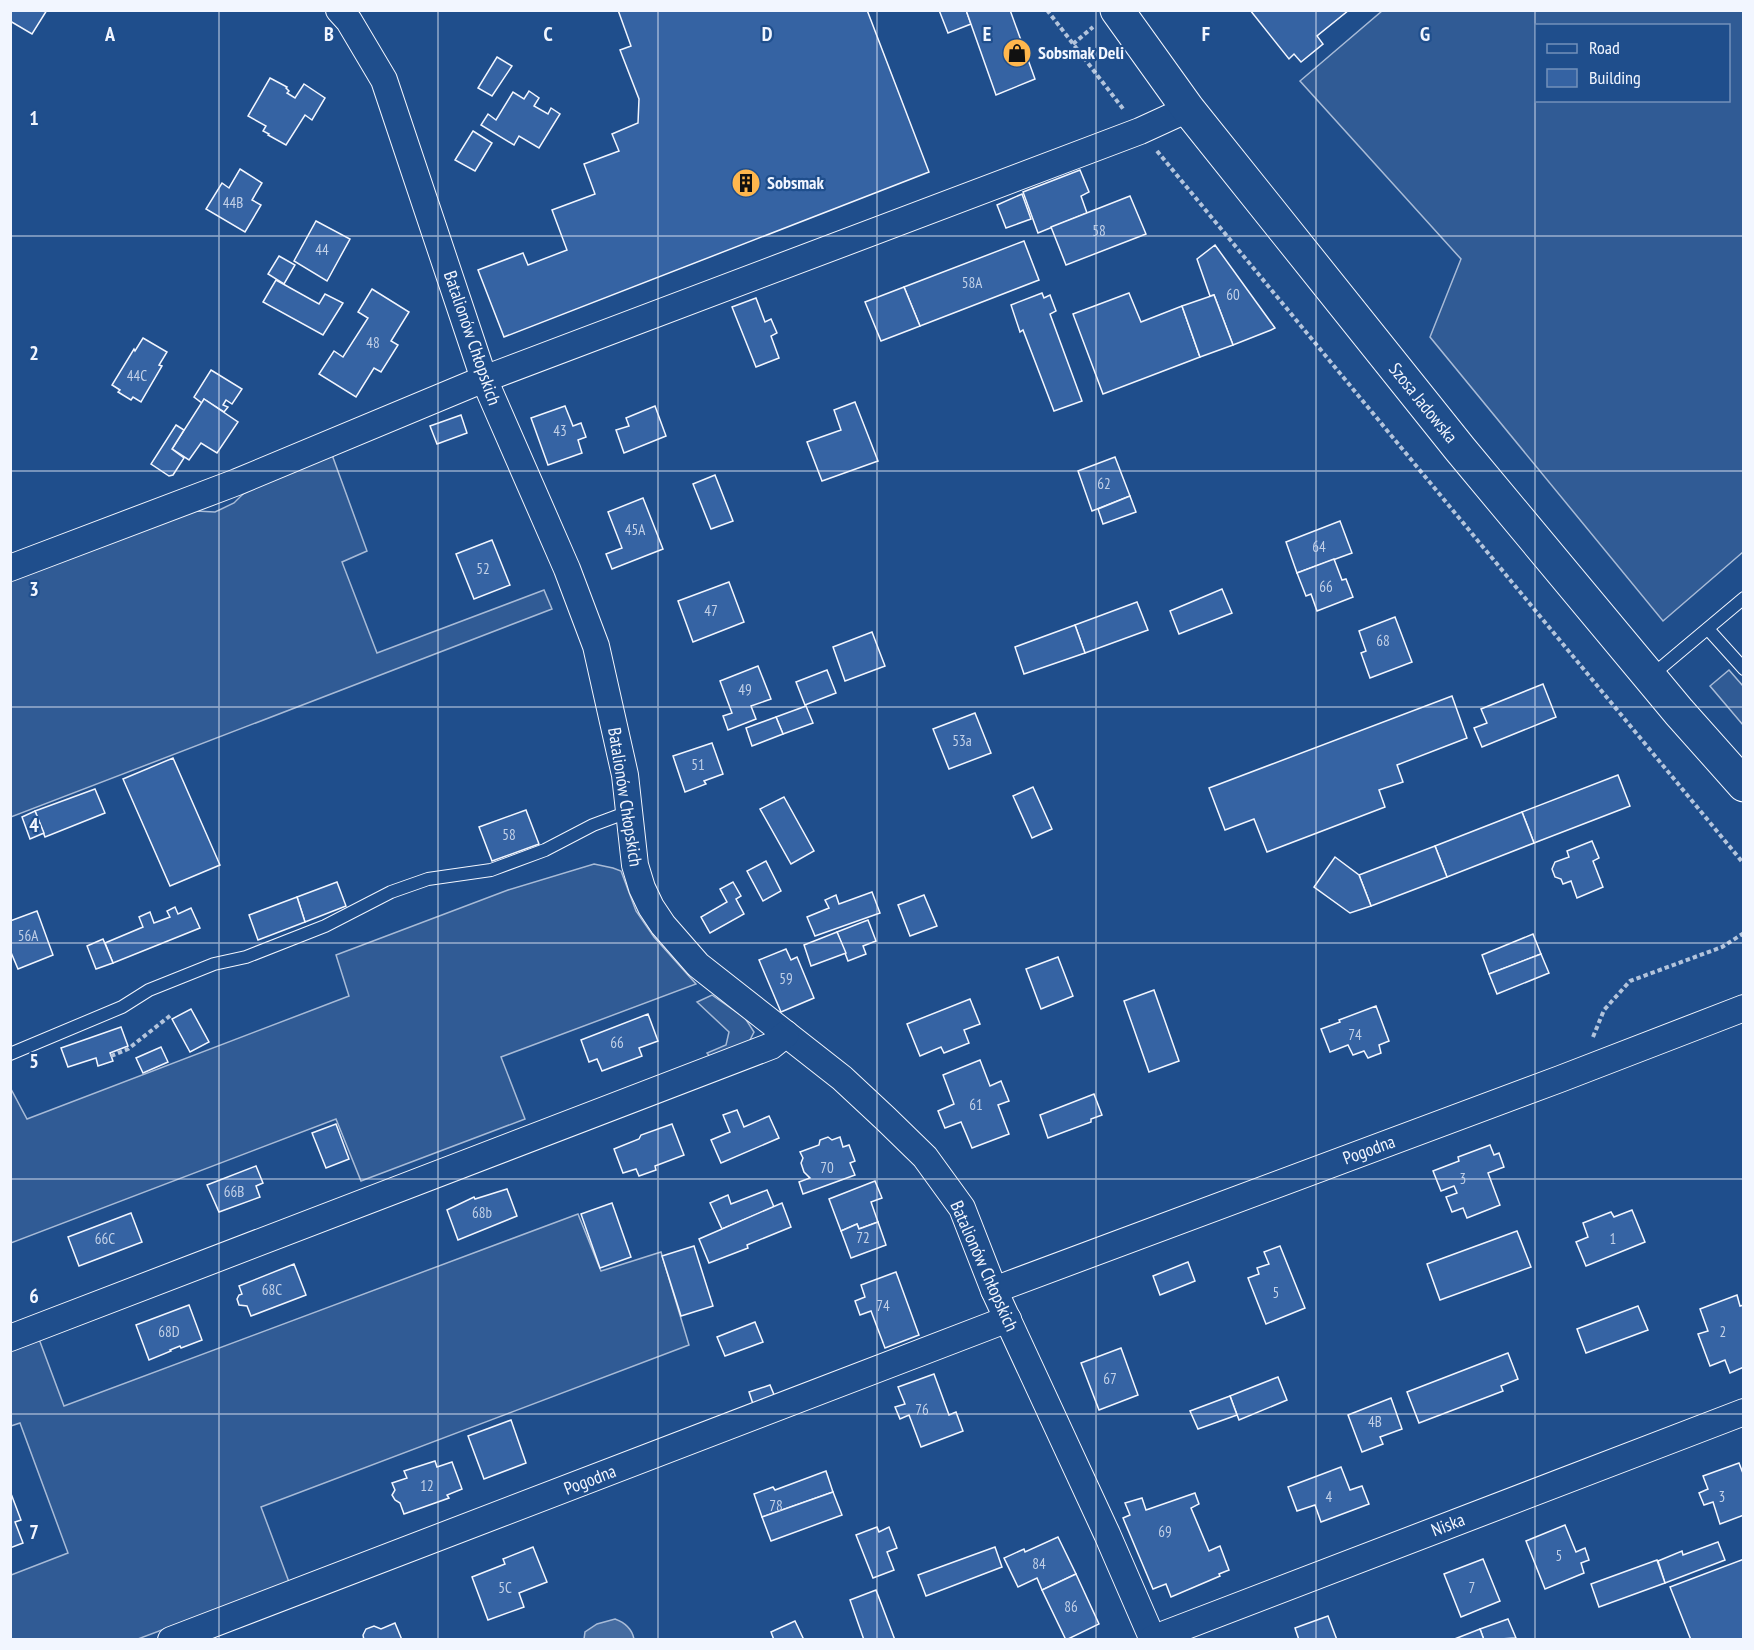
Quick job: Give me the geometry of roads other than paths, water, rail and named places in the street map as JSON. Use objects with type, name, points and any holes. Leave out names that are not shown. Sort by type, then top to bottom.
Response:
[{"type":"main road","name":"Szosa Jadowska","points":[[1108,16],[1188,109],[1453,440],[1743,785]]},
{"type":"street","name":"Batalionów Chłopskich","points":[[339,10],[350,21],[384,80],[484,379],[567,569],[596,646],[625,775],[637,875],[651,906],[663,925],[698,965],[842,1078],[926,1157],[962,1208],[994,1290],[1107,1534],[1152,1639]]},
{"type":"street","points":[[10,568],[237,482],[484,379],[1140,131],[1188,109]]},
{"type":"street","name":"Pogodna","points":[[994,1290],[1560,1079],[1743,1008]]},
{"type":"street","points":[[10,1338],[771,1047],[786,1034]]},
{"type":"street","name":"Pogodna","points":[[171,1640],[1008,1319]]},
{"type":"street","name":"Niska","points":[[1152,1639],[1743,1412]]},
{"type":"lane","points":[[1650,677],[1743,598]]},
{"type":"lane","points":[[1708,628],[1743,669]]},
{"type":"lane","points":[[10,1054],[122,1007],[148,990],[214,964],[246,957],[326,926],[391,892],[428,879],[491,870],[545,850],[593,825],[628,812]]},
{"type":"place","name":"Sobsmak Deli","points":[[1017,53]]},
{"type":"place","name":"Sobsmak","points":[[746,183]]}]
